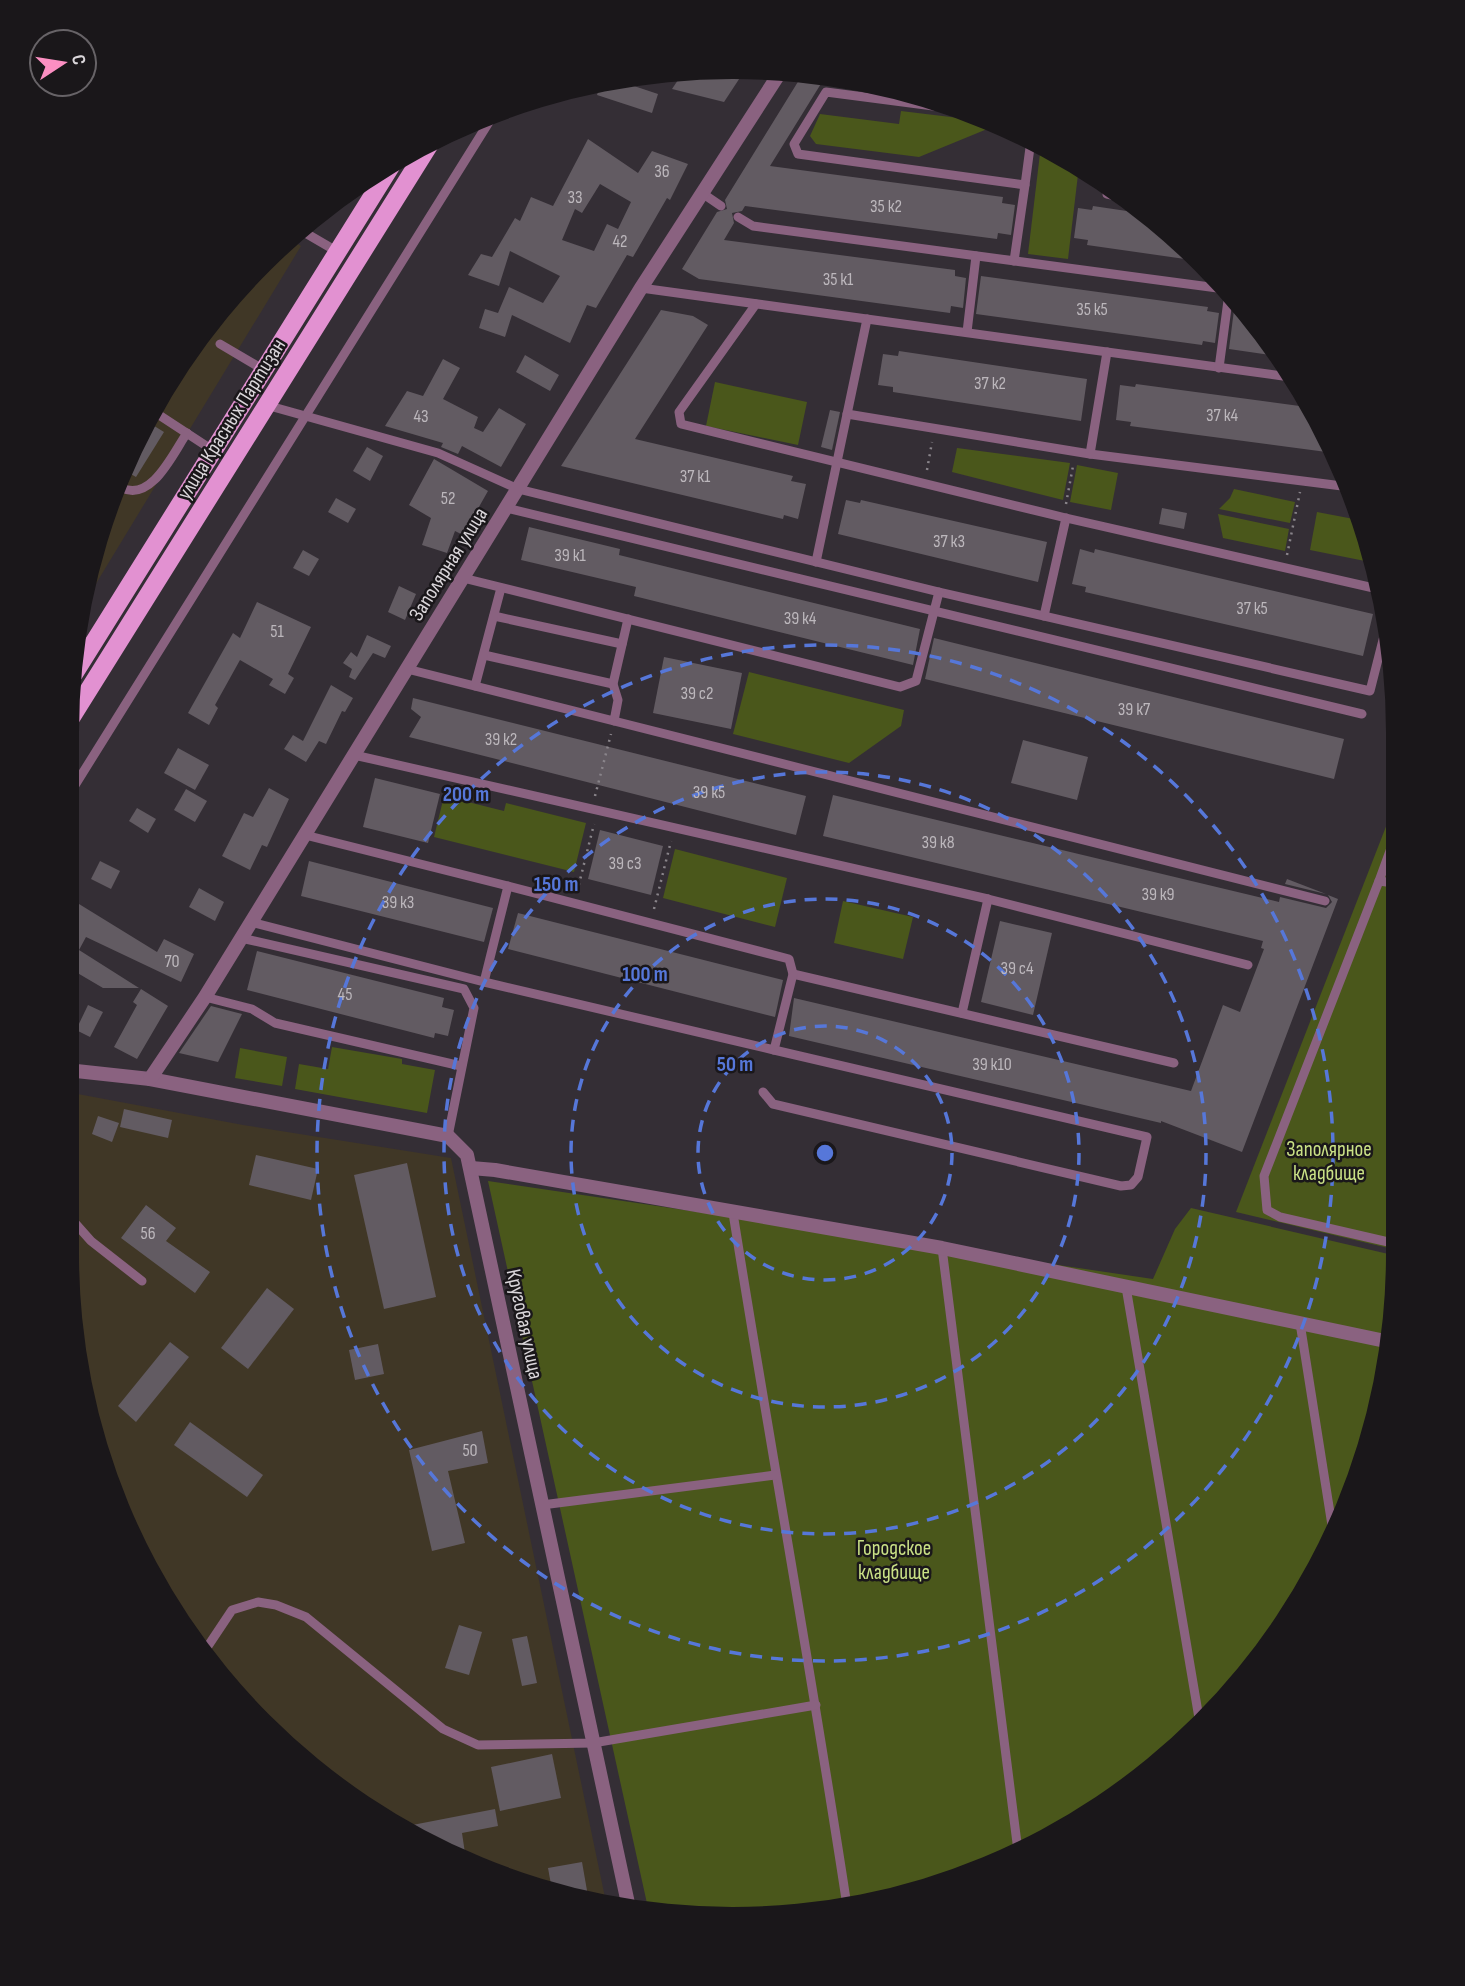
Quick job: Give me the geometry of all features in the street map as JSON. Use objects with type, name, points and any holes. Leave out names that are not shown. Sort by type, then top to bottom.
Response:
[{"type":"main road","name":"улица Красных Партизан","points":[[80,704],[420,158]]},
{"type":"main road","name":"улица Красных Партизан","points":[[83,655],[382,181]]},
{"type":"street","name":"Заполярная улица","points":[[150,1079],[205,997],[641,288],[774,80]]},
{"type":"street","points":[[79,1071],[150,1079],[448,1136]]},
{"type":"street","name":"Круговая улица","points":[[448,1136],[459,1144],[471,1168],[627,1899]]},
{"type":"street","points":[[471,1168],[942,1248],[1381,1340]]},
{"type":"lane","points":[[908,103],[826,92],[794,144],[794,149],[798,154],[1025,185]]},
{"type":"lane","points":[[79,778],[485,128]]},
{"type":"lane","points":[[1014,261],[1030,150]]},
{"type":"lane","points":[[702,193],[721,206]]},
{"type":"lane","points":[[738,217],[753,226],[1211,287]]},
{"type":"lane","points":[[309,235],[338,251]]},
{"type":"lane","points":[[967,332],[976,256]]},
{"type":"lane","points":[[641,288],[1280,376]]},
{"type":"lane","points":[[756,304],[679,412],[681,424],[1065,518],[1370,587]]},
{"type":"lane","points":[[1219,368],[1227,305]]},
{"type":"lane","points":[[816,562],[867,319]]},
{"type":"lane","points":[[220,344],[264,370]]},
{"type":"lane","points":[[1090,454],[1107,352]]},
{"type":"lane","points":[[266,405],[438,453],[518,489],[939,592],[1370,691],[1381,647]]},
{"type":"lane","points":[[847,414],[1076,452],[1337,485]]},
{"type":"lane","points":[[161,416],[214,451]]},
{"type":"lane","points":[[127,488],[141,489],[154,481],[187,433]]},
{"type":"lane","points":[[506,508],[1362,714]]},
{"type":"lane","points":[[1044,616],[1065,518]]},
{"type":"lane","points":[[463,578],[900,687],[916,681],[939,592]]},
{"type":"lane","points":[[475,686],[501,588]]},
{"type":"lane","points":[[494,616],[622,643]]},
{"type":"lane","points":[[614,722],[618,700],[613,684],[628,619]]},
{"type":"lane","points":[[484,655],[613,684]]},
{"type":"lane","points":[[407,669],[1325,901]]},
{"type":"lane","points":[[354,755],[988,899],[1248,965]]},
{"type":"lane","points":[[305,835],[782,956],[793,965],[793,974],[774,1050]]},
{"type":"lane","points":[[1386,861],[1264,1176],[1267,1210],[1280,1217],[1386,1241]]},
{"type":"lane","points":[[1379,881],[1386,882]]},
{"type":"lane","points":[[484,982],[509,886]]},
{"type":"lane","points":[[962,1013],[988,899]]},
{"type":"lane","points":[[251,922],[484,982],[1147,1137],[1138,1177],[1131,1185],[1121,1186],[773,1104],[763,1093]]},
{"type":"lane","points":[[241,938],[464,989],[474,1008],[448,1136]]},
{"type":"lane","points":[[793,974],[1174,1063]]},
{"type":"lane","points":[[205,997],[253,1009],[275,1023],[461,1066]]},
{"type":"lane","points":[[733,1213],[775,1475],[816,1705],[845,1898]]},
{"type":"lane","points":[[79,1228],[91,1241],[142,1281]]},
{"type":"lane","points":[[942,1248],[1017,1842]]},
{"type":"lane","points":[[1126,1287],[1197,1714]]},
{"type":"lane","points":[[1300,1324],[1331,1516]]},
{"type":"lane","points":[[542,1505],[775,1475]]},
{"type":"lane","points":[[209,1644],[232,1610],[258,1602],[276,1605],[306,1617],[443,1729],[478,1745],[593,1743],[816,1705]]},
{"type":"path","points":[[924,484],[935,429]]},
{"type":"path","points":[[1065,518],[1076,452]]},
{"type":"path","points":[[1284,568],[1302,481]]},
{"type":"path","points":[[574,903],[614,722]]},
{"type":"path","points":[[651,922],[674,828]]},
{"type":"shaded area","points":[[298,244],[301,246],[96,583],[113,522],[146,443],[166,406],[189,369],[241,301]]},
{"type":"shaded area","points":[[79,1094],[243,1125],[451,1158],[604,1895],[522,1873],[443,1840],[369,1797],[301,1745],[270,1716],[241,1685],[189,1617],[146,1543],[113,1464],[91,1381],[80,1296]]},
{"type":"green space","points":[[901,111],[954,117],[985,130],[919,157],[816,144],[810,136],[820,114],[899,124]]},
{"type":"green space","points":[[1040,156],[1078,178],[1068,259],[1028,254]]},
{"type":"green space","points":[[715,382],[807,402],[798,445],[706,426]]},
{"type":"green space","points":[[957,448],[1070,463],[1063,500],[952,472]]},
{"type":"green space","points":[[1077,465],[1118,473],[1111,510],[1070,502]]},
{"type":"green space","points":[[1234,489],[1295,502],[1290,523],[1219,509],[1230,498]]},
{"type":"green space","points":[[1317,512],[1351,518],[1363,561],[1310,550]]},
{"type":"green space","points":[[1218,514],[1289,529],[1285,551],[1223,538]]},
{"type":"green space","points":[[749,672],[904,710],[901,726],[849,763],[733,734]]},
{"type":"green space","points":[[444,796],[504,811],[506,803],[586,823],[574,872],[434,837]]},
{"type":"green space","name":"Заполярное кладбище","points":[[1386,827],[1386,1247],[1236,1212]]},
{"type":"green space","points":[[675,849],[787,878],[775,927],[663,898]]},
{"type":"green space","points":[[843,901],[913,917],[903,959],[834,943]]},
{"type":"green space","points":[[332,1047],[402,1059],[402,1064],[435,1070],[427,1113],[295,1089],[299,1064],[328,1069]]},
{"type":"green space","points":[[240,1048],[287,1057],[282,1086],[235,1078]]},
{"type":"green space","name":"Городское кладбище","points":[[488,1181],[1153,1279],[1175,1229],[1191,1208],[1386,1253],[1381,1339],[1374,1381],[1352,1464],[1319,1543],[1276,1617],[1251,1651],[1224,1685],[1164,1745],[1096,1797],[1059,1820],[1022,1840],[943,1873],[860,1895],[818,1902],[732,1907],[647,1902]]},
{"type":"building","points":[[739,79],[724,102],[672,89],[677,81]]},
{"type":"building","points":[[798,82],[821,84],[770,166],[1003,197],[1002,203],[1015,205],[1011,235],[998,233],[997,239],[745,206],[742,211],[732,213],[734,223],[724,240],[955,270],[955,276],[966,278],[963,308],[951,306],[950,313],[699,279],[682,269],[717,212],[727,209],[725,200]]},
{"type":"building","points":[[634,86],[658,94],[652,113],[597,95]]},
{"type":"building","points":[[588,139],[638,173],[652,151],[688,164],[670,200],[667,198],[633,257],[627,255],[596,308],[587,305],[570,343],[512,315],[505,337],[479,328],[485,309],[498,313],[509,287],[543,303],[560,276],[510,251],[499,286],[468,275],[481,254],[492,257],[515,218],[520,221],[531,197],[553,206]],"holes":[[[600,184],[631,202],[618,229],[607,224],[594,251],[562,240],[575,209],[582,213]]]},
{"type":"building","points":[[1093,206],[1126,211],[1183,259],[1087,245],[1088,240],[1074,238],[1078,208],[1092,210]]},
{"type":"building","points":[[981,276],[1208,307],[1207,311],[1219,313],[1215,343],[1203,341],[1202,345],[976,314]]},
{"type":"building","points":[[661,310],[693,316],[708,325],[635,439],[793,476],[791,481],[806,484],[798,519],[784,515],[783,519],[561,466]]},
{"type":"building","points":[[1234,313],[1265,354],[1229,349]]},
{"type":"building","points":[[899,351],[1087,379],[1081,421],[893,392],[893,387],[878,385],[883,354],[898,356]]},
{"type":"building","points":[[525,355],[559,375],[550,391],[516,372]]},
{"type":"building","points":[[443,359],[460,368],[443,399],[478,417],[474,428],[483,432],[499,408],[526,424],[501,467],[462,446],[458,454],[441,447],[443,443],[385,426],[407,391],[423,396]]},
{"type":"building","points":[[1136,384],[1299,406],[1323,452],[1130,426],[1131,422],[1116,420],[1120,385],[1135,387]]},
{"type":"building","points":[[830,410],[840,412],[832,450],[821,447]]},
{"type":"building","points":[[155,426],[164,432],[136,477],[132,475]]},
{"type":"building","points":[[367,447],[383,456],[370,481],[353,471]]},
{"type":"building","points":[[434,459],[488,491],[463,535],[455,531],[447,553],[422,545],[431,518],[409,505]]},
{"type":"building","points":[[336,498],[356,509],[348,523],[328,512]]},
{"type":"building","points":[[846,500],[860,503],[861,500],[1047,542],[1038,582],[838,534]]},
{"type":"building","points":[[1162,508],[1187,513],[1184,529],[1159,524]]},
{"type":"building","points":[[529,527],[620,549],[619,555],[920,629],[913,665],[634,596],[636,587],[521,560]]},
{"type":"building","points":[[1080,549],[1094,553],[1095,549],[1373,614],[1363,656],[1085,592],[1086,587],[1072,584]]},
{"type":"building","points":[[303,550],[319,559],[309,576],[293,568]]},
{"type":"building","points":[[399,586],[416,594],[405,620],[388,612]]},
{"type":"building","points":[[257,602],[311,627],[288,674],[294,678],[285,694],[269,685],[273,679],[240,660],[215,705],[218,708],[209,725],[188,713],[233,633],[240,638]]},
{"type":"building","points":[[367,635],[391,646],[385,658],[373,653],[355,680],[349,677],[352,669],[343,663],[351,652],[357,657]]},
{"type":"building","points":[[934,638],[1344,739],[1334,779],[925,679]]},
{"type":"building","points":[[664,657],[742,673],[731,729],[653,713]]},
{"type":"building","points":[[331,685],[353,698],[345,712],[342,711],[326,744],[319,741],[306,762],[284,749],[293,735],[303,741]]},
{"type":"building","points":[[413,698],[806,796],[796,835],[409,737],[421,717],[411,709]]},
{"type":"building","points":[[1023,740],[1088,757],[1077,800],[1011,783]]},
{"type":"building","points":[[178,748],[209,765],[195,790],[164,773]]},
{"type":"building","points":[[375,778],[440,794],[428,843],[363,827]]},
{"type":"building","points":[[269,788],[289,799],[267,847],[262,845],[250,870],[222,856],[244,813],[253,817]]},
{"type":"building","points":[[186,789],[207,801],[195,822],[174,810]]},
{"type":"building","points":[[833,795],[1279,902],[1280,897],[1326,908],[1332,902],[1328,895],[1338,899],[1242,1152],[1161,1121],[789,1036],[794,998],[1191,1091],[1223,1005],[1240,1012],[1264,949],[1261,948],[1263,941],[823,836]]},
{"type":"building","points":[[137,808],[156,819],[148,833],[129,821]]},
{"type":"building","points":[[600,830],[663,846],[651,895],[588,879]]},
{"type":"building","points":[[100,861],[120,871],[111,889],[91,879]]},
{"type":"building","points":[[309,861],[493,908],[484,942],[301,896]]},
{"type":"building","points":[[1287,879],[1326,894],[1285,884]]},
{"type":"building","points":[[199,888],[224,902],[215,921],[189,907]]},
{"type":"building","points":[[79,904],[157,952],[164,939],[194,954],[181,982],[86,937],[79,950]]},
{"type":"building","points":[[518,913],[783,980],[775,1017],[508,949]]},
{"type":"building","points":[[1000,921],[1052,933],[1033,1015],[981,1002]]},
{"type":"building","points":[[79,950],[139,988],[103,988],[79,974]]},
{"type":"building","points":[[257,951],[444,998],[442,1007],[454,1010],[448,1036],[435,1033],[434,1038],[247,990]]},
{"type":"building","points":[[141,989],[168,1006],[137,1059],[114,1047],[137,1005],[133,1002]]},
{"type":"building","points":[[88,1005],[103,1012],[90,1037],[79,1032],[79,1024]]},
{"type":"building","points":[[211,1006],[242,1014],[218,1062],[179,1053]]},
{"type":"building","points":[[124,1109],[172,1120],[168,1138],[120,1127]]},
{"type":"building","points":[[98,1116],[119,1123],[112,1142],[92,1134]]},
{"type":"building","points":[[256,1155],[318,1169],[311,1200],[249,1185]]},
{"type":"building","points":[[407,1163],[436,1297],[384,1309],[354,1175]]},
{"type":"building","points":[[146,1205],[176,1228],[166,1241],[210,1272],[195,1293],[121,1238]]},
{"type":"building","points":[[267,1288],[294,1309],[248,1369],[221,1348]]},
{"type":"building","points":[[170,1342],[189,1357],[136,1422],[118,1406]]},
{"type":"building","points":[[378,1344],[384,1374],[355,1380],[349,1350]]},
{"type":"building","points":[[190,1422],[263,1475],[247,1497],[174,1445]]},
{"type":"building","points":[[482,1431],[488,1463],[448,1471],[465,1543],[432,1551],[409,1450]]},
{"type":"building","points":[[459,1625],[482,1632],[469,1675],[445,1668]]},
{"type":"building","points":[[527,1636],[537,1683],[522,1686],[512,1639]]},
{"type":"building","points":[[552,1754],[561,1798],[500,1811],[491,1767]]},
{"type":"building","points":[[495,1809],[498,1826],[462,1833],[464,1849],[414,1825]]},
{"type":"building","points":[[582,1862],[587,1891],[550,1881],[548,1868]]}]
